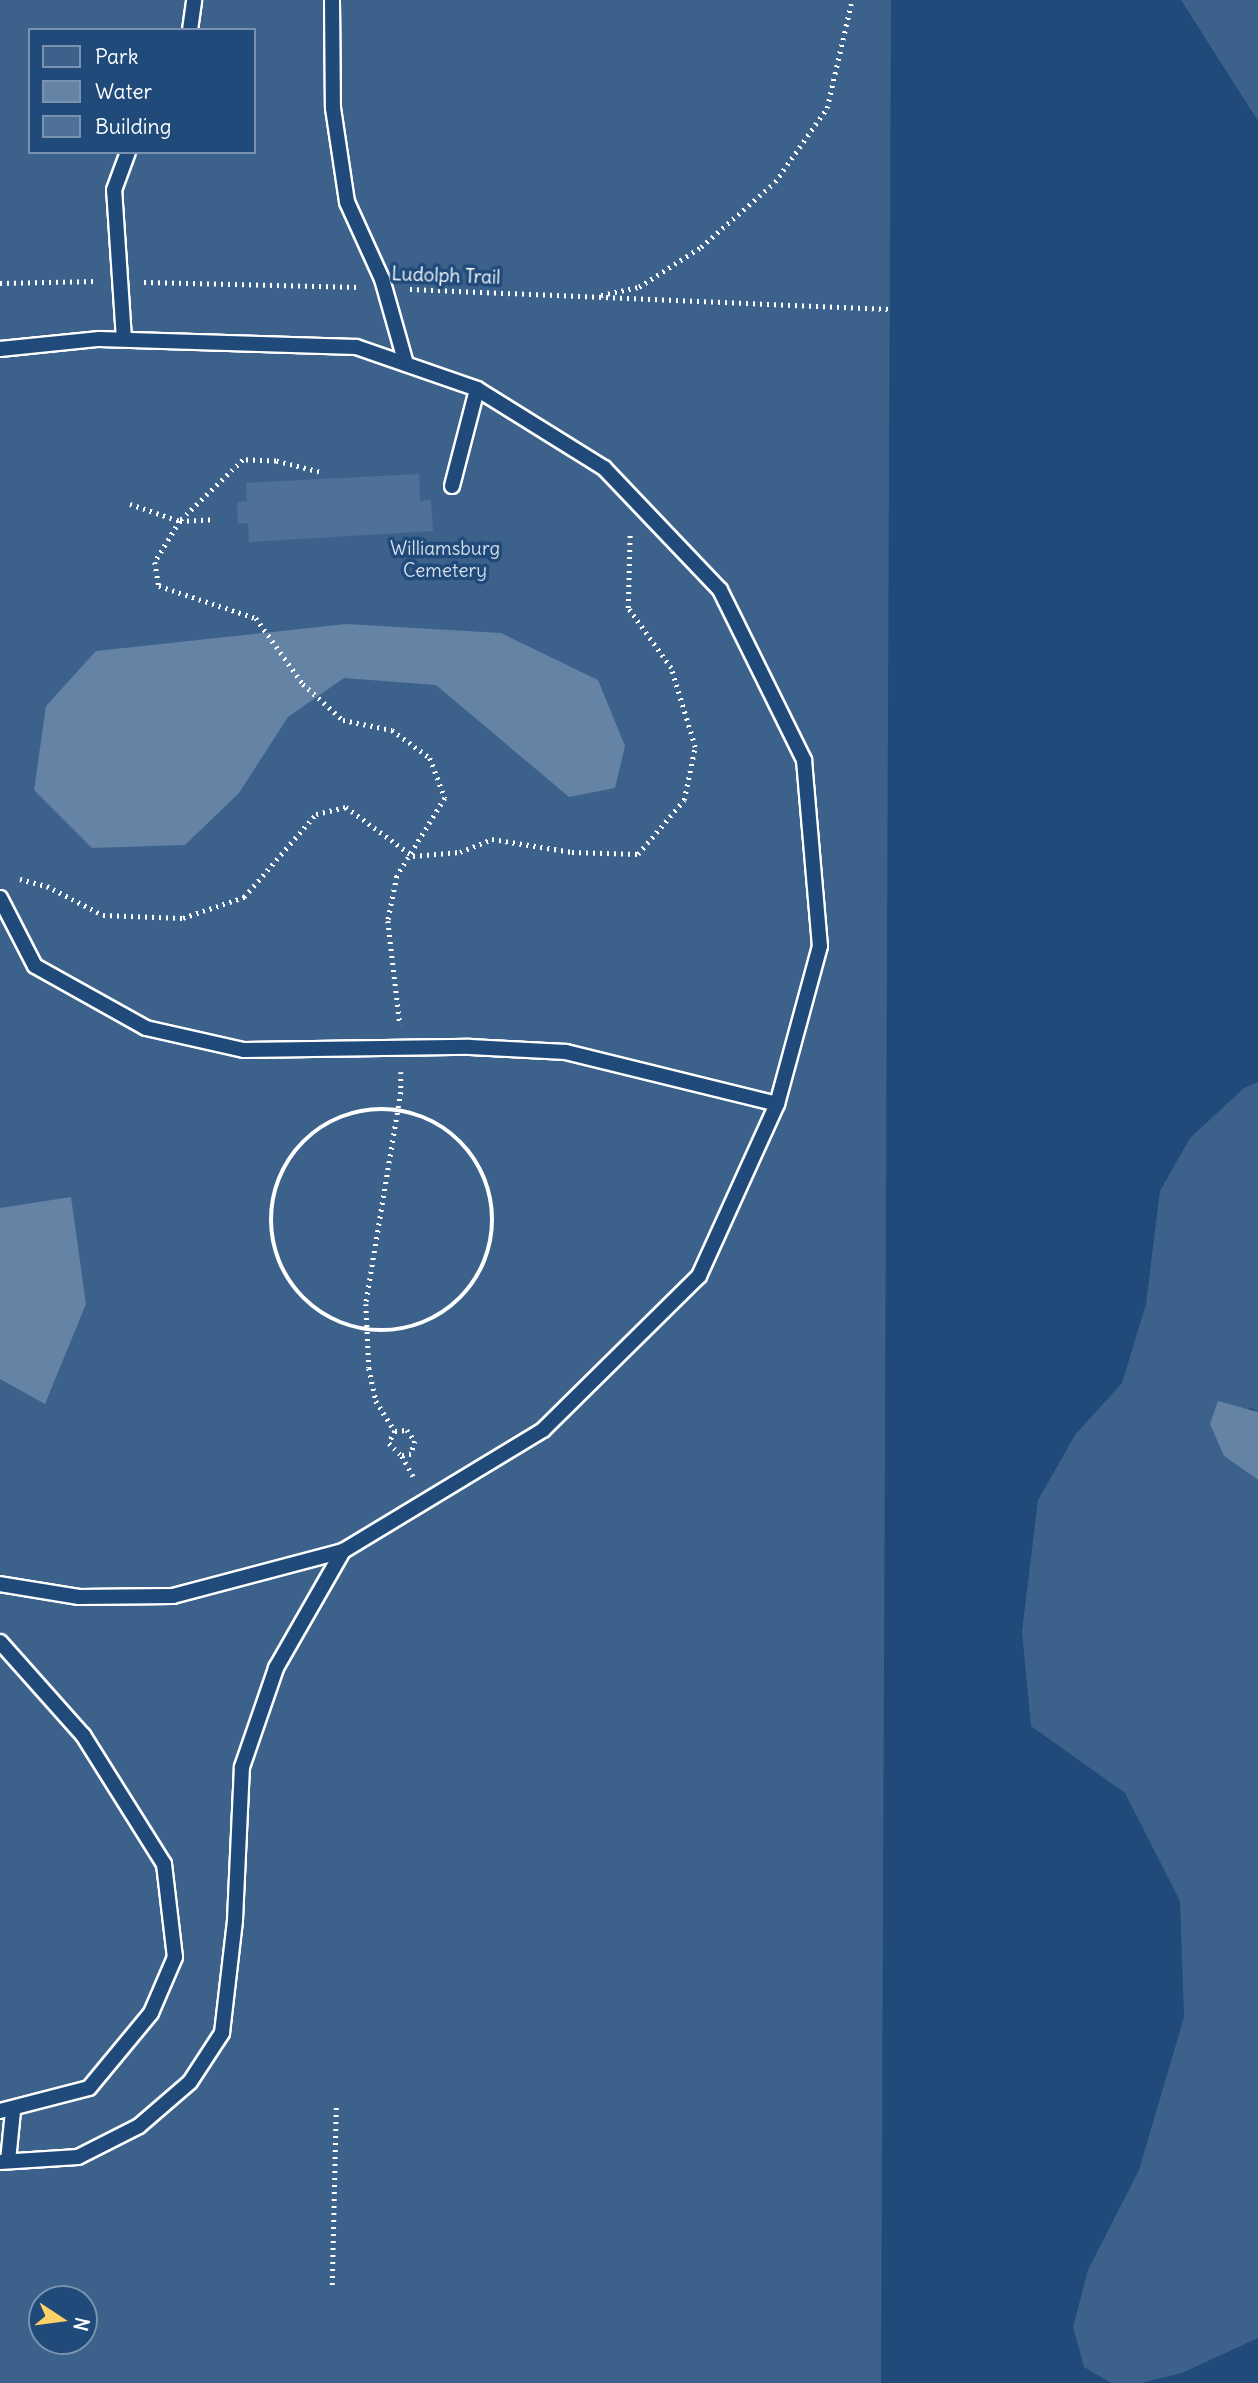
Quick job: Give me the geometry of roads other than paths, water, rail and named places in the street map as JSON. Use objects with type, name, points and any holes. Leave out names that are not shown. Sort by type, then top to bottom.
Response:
[{"type":"lane","points":[[190,28],[194,0]]},
{"type":"lane","points":[[332,0],[333,108],[347,202],[385,288],[406,364]]},
{"type":"lane","points":[[124,339],[114,190],[127,154]]},
{"type":"lane","points":[[0,348],[124,339],[356,347],[477,389],[604,468],[720,590],[804,760],[820,946],[778,1104],[699,1276],[544,1430],[343,1551],[173,1596],[79,1597],[0,1584]]},
{"type":"lane","points":[[452,486],[477,389]]},
{"type":"lane","points":[[0,898],[35,966],[146,1028],[244,1050],[400,1048],[566,1052],[778,1104]]},
{"type":"lane","points":[[0,1642],[83,1735],[164,1864],[175,1957],[151,2013],[89,2088],[6,2111],[4,2161],[78,2157],[139,2126],[190,2081],[222,2033],[235,1920],[242,1767],[276,1668],[343,1551]]},
{"type":"water","points":[[346,624],[501,633],[598,680],[625,746],[615,788],[569,797],[436,685],[344,678],[288,717],[239,793],[185,845],[92,848],[34,790],[46,706],[96,651]]},
{"type":"water","points":[[71,1197],[86,1304],[45,1404],[0,1379],[0,1208]]},
{"type":"water","points":[[1218,1401],[1258,1412],[1258,1480],[1224,1456],[1210,1424]]},
{"type":"park label","name":"Williamsburg Cemetery","points":[[445,560]]}]
